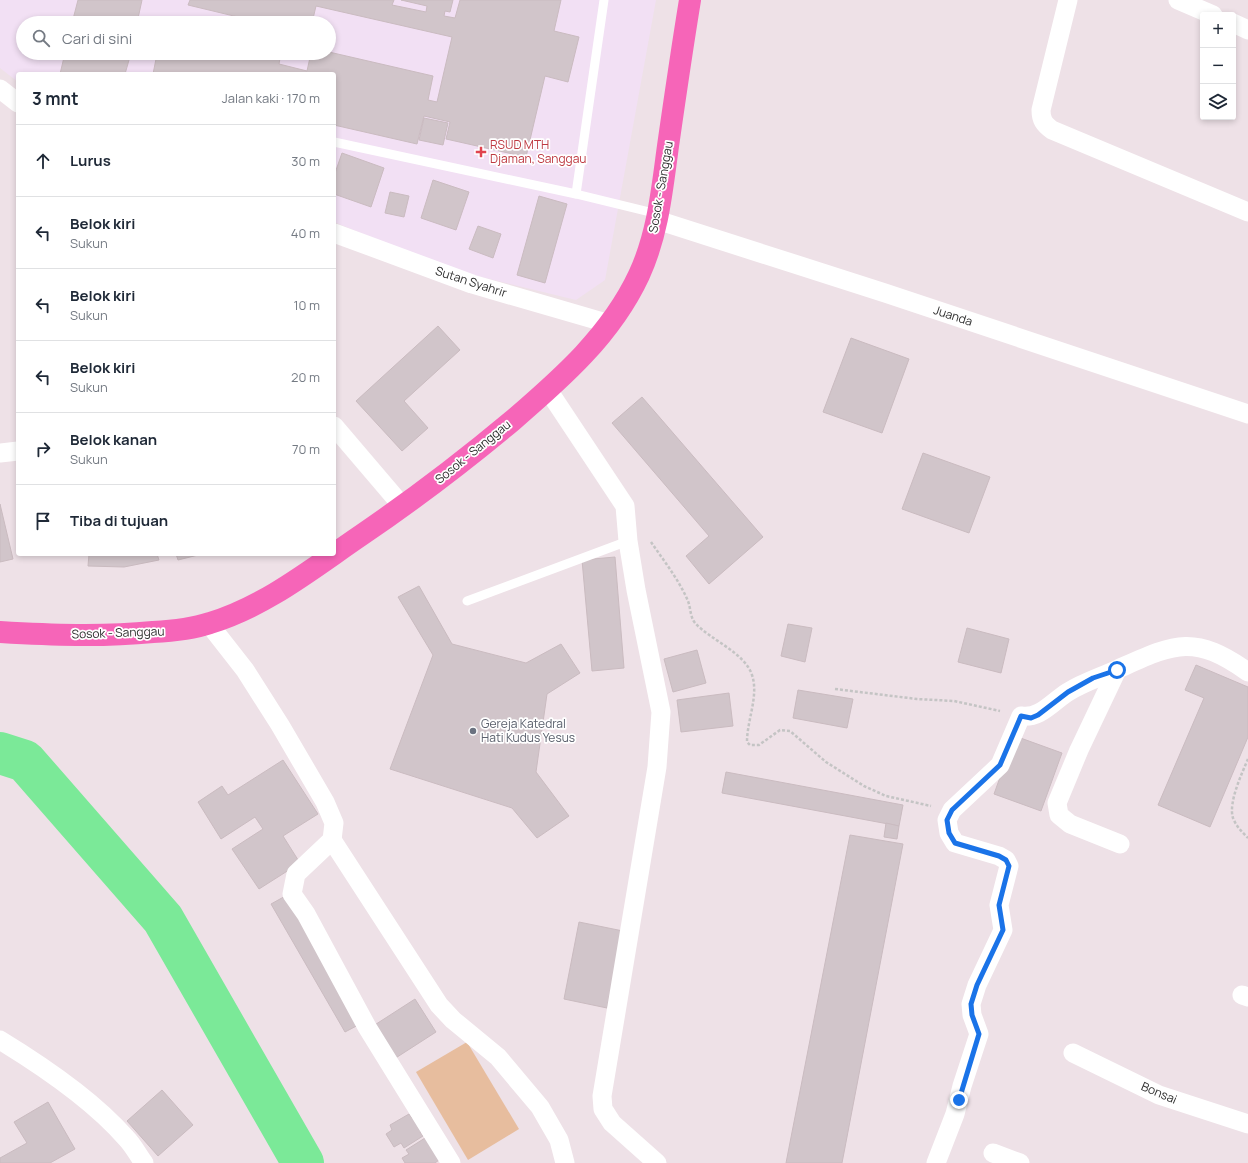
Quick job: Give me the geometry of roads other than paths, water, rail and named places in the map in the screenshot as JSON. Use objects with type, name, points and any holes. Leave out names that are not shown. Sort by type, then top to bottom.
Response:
[{"type":"highway","name":"Sosok - Sanggau","points":[[336,554],[403,507],[485,443],[548,390],[589,350],[610,324],[638,276],[648,252],[658,217],[690,0]]},
{"type":"highway","name":"Sosok - Sanggau","points":[[0,632],[121,635],[170,631],[210,624],[262,600],[307,574],[333,556]]},
{"type":"street","points":[[1068,0],[1041,110],[1041,119],[1045,125],[1052,130],[1248,212]]},
{"type":"street","points":[[1178,0],[1206,12]]},
{"type":"street","points":[[1236,24],[1248,30]]},
{"type":"street","points":[[0,89],[16,101]]},
{"type":"street","name":"Juanda","points":[[658,217],[1248,414]]},
{"type":"street","name":"Sutan Syahrir","points":[[336,234],[472,284],[610,324]]},
{"type":"street","points":[[548,390],[625,506],[628,541],[661,712],[660,742],[634,910],[602,1096],[603,1109],[612,1123],[657,1163]]},
{"type":"street","points":[[336,428],[403,507]]},
{"type":"street","points":[[0,453],[16,451]]},
{"type":"street","points":[[210,624],[245,670],[280,725],[324,802],[334,823],[332,840],[439,1005],[453,1020],[498,1057],[540,1107],[559,1140],[565,1163]]},
{"type":"street","points":[[936,1163],[955,1114],[962,1086],[979,1034],[972,1015],[971,1004],[977,985],[1003,930],[999,905],[1009,866],[1006,860],[999,856],[955,843],[949,833],[947,820],[952,810],[1000,765],[1021,716],[1031,718],[1038,715],[1068,692],[1093,678],[1117,670],[1161,650],[1184,645],[1206,649],[1232,660],[1248,672]]},
{"type":"street","points":[[1117,670],[1073,762],[1057,804],[1059,814],[1070,824],[1120,844]]},
{"type":"street","points":[[332,840],[296,874],[292,894],[306,914],[367,1027],[452,1163]]},
{"type":"street","points":[[0,1040],[22,1054],[98,1110],[126,1138],[144,1163]]},
{"type":"street","name":"Bonsai","points":[[1073,1053],[1159,1095],[1248,1124]]},
{"type":"street","points":[[993,1153],[1020,1163]]},
{"type":"lane","points":[[576,194],[604,0]]},
{"type":"lane","points":[[336,142],[576,194],[658,217]]},
{"type":"lane","points":[[467,601],[628,541]]},
{"type":"waterway","points":[[0,753],[25,761],[163,919],[303,1163]]},
{"type":"place","name":"RSUD MTH Djaman, Sanggau","points":[[481,152]]},
{"type":"place","name":"Gereja Katedral Hati Kudus Yesus","points":[[473,731]]}]
